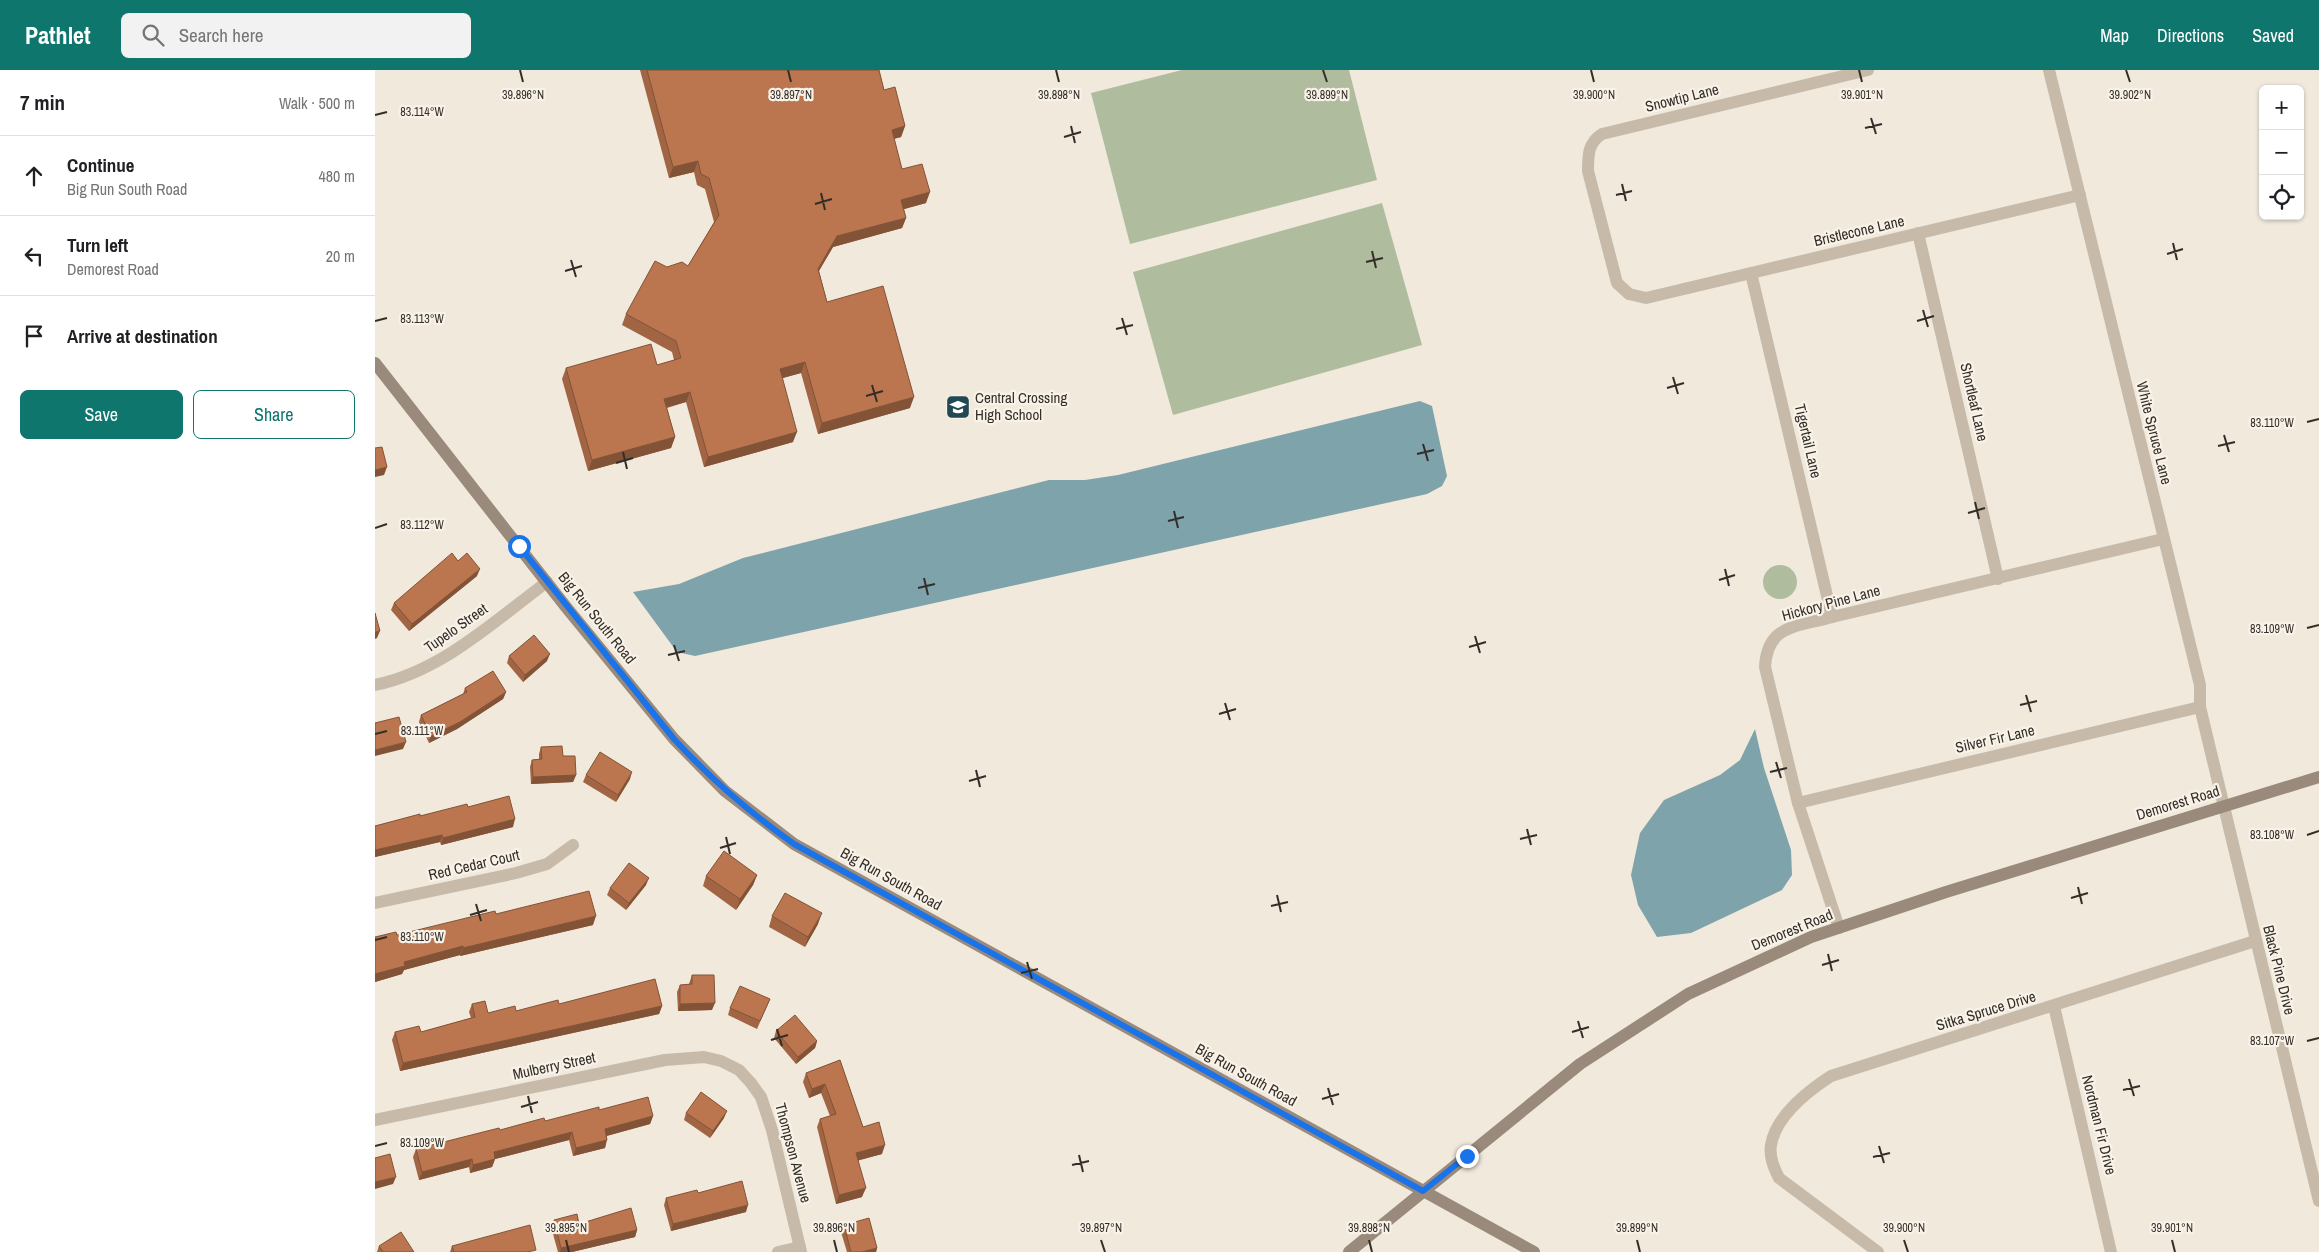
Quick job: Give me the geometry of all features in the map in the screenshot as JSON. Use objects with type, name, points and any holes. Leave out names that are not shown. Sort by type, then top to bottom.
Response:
[{"type":"street","name":"Snowtip Lane","points":[[1646,298],[1629,294],[1617,283],[1588,172],[1588,154],[1593,140],[1602,134],[1868,70]]},
{"type":"street","name":"White Spruce Lane","points":[[2049,70],[2200,685],[2200,707],[2223,805]]},
{"type":"street","name":"Bristlecone Lane","points":[[1646,298],[2080,194]]},
{"type":"street","name":"Shortleaf Lane","points":[[1918,233],[1998,579]]},
{"type":"street","name":"Tigertail Lane","points":[[1751,273],[1832,617]]},
{"type":"street","name":"Big Run South Road","points":[[375,362],[547,582],[674,739],[699,766],[740,804],[787,839],[1534,1252]]},
{"type":"street","name":"Hickory Pine Lane","points":[[1839,928],[1798,803],[1765,667],[1765,651],[1773,639],[1781,631],[1832,617],[2163,539]]},
{"type":"street","name":"Tupelo Street","points":[[375,685],[418,672],[447,656],[547,582]]},
{"type":"street","name":"Silver Fir Lane","points":[[1798,803],[2200,707]]},
{"type":"street","name":"Demorest Road","points":[[1349,1252],[1580,1064],[1688,994],[1811,937],[2223,805],[2319,777]]},
{"type":"street","name":"Black Pine Drive","points":[[2223,805],[2319,1201]]},
{"type":"street","name":"Red Cedar Court","points":[[375,903],[516,873],[547,864],[573,845]]},
{"type":"street","name":"Sitka Spruce Drive","points":[[1878,1252],[1779,1178],[1771,1162],[1771,1144],[1779,1124],[1814,1086],[1831,1076],[2255,941]]},
{"type":"street","name":"Nordman Fir Drive","points":[[2054,1006],[2111,1252]]},
{"type":"street","name":"Mulberry Street","points":[[375,1120],[686,1057],[703,1057],[721,1061],[739,1070]]},
{"type":"street","name":"Thompson Avenue","points":[[739,1070],[761,1097],[772,1130],[800,1250]]},
{"type":"street","points":[[778,1252],[800,1250]]},
{"type":"green space","points":[[1182,70],[1349,70],[1377,180],[1130,244],[1091,93]]},
{"type":"green space","points":[[1382,203],[1422,345],[1173,415],[1133,272]]},
{"type":"green space","points":[[1780,565],[1787,566],[1792,570],[1796,575],[1796,589],[1792,594],[1787,598],[1780,599],[1773,598],[1768,594],[1764,589],[1763,582],[1764,575],[1768,570],[1773,566]]},
{"type":"water","points":[[1420,401],[1432,406],[1447,476],[1442,486],[1427,494],[695,656],[677,652],[633,592],[679,584],[743,558],[1049,480],[1085,480],[1118,475]]},
{"type":"water","points":[[1755,729],[1764,768],[1791,850],[1792,875],[1782,890],[1691,933],[1657,937],[1638,905],[1631,875],[1640,833],[1664,800],[1720,775],[1740,760]]},
{"type":"building","points":[[647,70],[879,70],[884,90],[895,87],[905,126],[892,130],[902,169],[922,164],[930,192],[901,200],[906,218],[837,236],[818,269],[827,302],[883,286],[914,397],[822,423],[805,362],[780,369],[797,432],[708,457],[690,392],[664,399],[675,437],[592,460],[566,368],[651,344],[657,365],[681,358],[676,341],[626,314],[655,261],[667,267],[682,262],[688,266],[719,215],[709,178],[701,174],[698,161],[673,167]]},
{"type":"building","points":[[382,447],[387,467],[375,470],[375,448]]},
{"type":"building","points":[[452,553],[458,561],[467,553],[480,569],[412,624],[394,603]]},
{"type":"building","points":[[375,613],[380,631],[375,632]]},
{"type":"building","points":[[534,635],[550,654],[525,675],[509,656]]},
{"type":"building","points":[[493,671],[506,692],[460,722],[431,736],[421,715],[467,692],[465,688]]},
{"type":"building","points":[[399,717],[406,742],[375,750],[375,723]]},
{"type":"building","points":[[562,746],[563,756],[575,756],[576,775],[533,777],[532,760],[542,759],[541,747]]},
{"type":"building","points":[[600,752],[632,772],[618,795],[586,775]]},
{"type":"building","points":[[509,796],[515,819],[443,838],[442,835],[375,850],[375,826],[420,814],[420,816],[467,804],[468,807]]},
{"type":"building","points":[[724,851],[757,875],[740,899],[706,876]]},
{"type":"building","points":[[629,863],[649,878],[629,903],[610,888]]},
{"type":"building","points":[[589,891],[596,916],[463,948],[463,946],[404,962],[405,966],[375,974],[375,937],[396,932],[397,935],[495,911],[496,914]]},
{"type":"building","points":[[785,893],[822,913],[808,937],[772,916]]},
{"type":"building","points":[[692,975],[714,975],[715,1003],[680,1004],[680,985],[692,984]]},
{"type":"building","points":[[655,979],[662,1006],[403,1063],[395,1032],[419,1026],[421,1032],[475,1017],[472,1004],[485,1001],[488,1013],[515,1006],[516,1011],[558,1000],[559,1004]]},
{"type":"building","points":[[740,986],[770,999],[760,1021],[730,1008]]},
{"type":"building","points":[[795,1015],[817,1041],[798,1057],[776,1031]]},
{"type":"building","points":[[840,1060],[863,1127],[879,1122],[885,1145],[856,1153],[866,1188],[839,1195],[820,1119],[836,1114],[825,1084],[812,1089],[806,1073]]},
{"type":"building","points":[[701,1092],[727,1111],[713,1131],[686,1113]]},
{"type":"building","points":[[648,1097],[653,1116],[605,1129],[607,1140],[576,1148],[572,1132],[494,1152],[495,1159],[473,1165],[472,1159],[422,1172],[416,1149],[499,1128],[500,1130],[544,1118],[545,1121],[599,1107],[599,1110]]},
{"type":"building","points":[[390,1154],[396,1177],[375,1182],[375,1158]]},
{"type":"building","points":[[742,1181],[748,1205],[673,1224],[666,1198],[697,1190],[698,1193]]},
{"type":"building","points":[[631,1208],[637,1230],[561,1248],[554,1220],[577,1214],[579,1224]]},
{"type":"building","points":[[869,1218],[877,1248],[862,1252],[851,1252],[844,1225]]},
{"type":"building","points":[[530,1225],[536,1250],[527,1252],[454,1252],[452,1246]]},
{"type":"building","points":[[401,1232],[414,1252],[383,1252],[379,1246]]},
{"type":"place","name":"Central Crossing High School","points":[[958,407]]},
{"type":"route","points":[[519,546],[566,607],[674,739],[725,791],[755,816],[794,844],[1423,1191],[1467,1156]]}]
